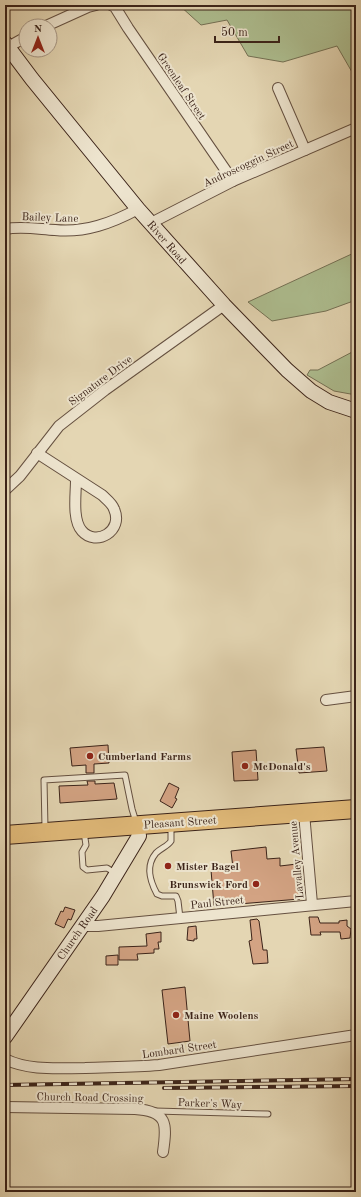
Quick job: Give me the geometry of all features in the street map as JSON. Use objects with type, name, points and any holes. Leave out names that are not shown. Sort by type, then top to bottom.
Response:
[{"type":"highway","name":"Pleasant Street","points":[[5,835],[137,824],[356,809]]},
{"type":"street","points":[[58,21],[96,5]]},
{"type":"street","name":"Greenleaf Street","points":[[111,5],[115,7],[233,181]]},
{"type":"street","points":[[6,45],[18,40]]},
{"type":"street","name":"River Road","points":[[6,45],[138,209],[224,305],[287,370],[311,391],[329,402],[356,411]]},
{"type":"street","points":[[278,88],[305,150]]},
{"type":"street","name":"Androscoggin Street","points":[[151,223],[233,181],[356,128]]},
{"type":"street","name":"Bailey Lane","points":[[5,229],[26,227],[56,230],[86,230],[114,220],[138,209]]},
{"type":"street","name":"Signature Drive","points":[[5,490],[20,476],[64,421],[224,305]]},
{"type":"street","points":[[37,453],[76,480],[102,495],[114,508],[116,515],[116,524],[111,532],[102,537],[93,537],[82,531],[78,522],[75,507],[76,480]]},
{"type":"street","points":[[326,700],[356,696]]},
{"type":"street","name":"Lavalley Avenue","points":[[304,813],[312,904]]},
{"type":"street","name":"Church Road","points":[[6,1033],[103,896],[139,836],[137,824]]},
{"type":"street","name":"Paul Street","points":[[81,926],[98,926],[312,904],[356,901]]},
{"type":"street","name":"Lombard Street","points":[[5,1059],[21,1066],[44,1068],[135,1067],[159,1065],[356,1035]]},
{"type":"street","name":"Church Road Crossing","points":[[5,1107],[135,1109],[151,1111],[158,1115],[165,1123],[163,1152]]},
{"type":"lane","points":[[45,832],[44,780],[52,779],[125,775],[132,809],[137,824]]},
{"type":"lane","points":[[171,822],[171,841],[156,852],[149,870],[150,879],[157,894],[162,896],[176,896],[180,918]]},
{"type":"lane","points":[[84,829],[86,845],[82,852],[84,866],[87,870],[107,868],[116,874]]},
{"type":"lane","name":"Parker's Way","points":[[151,1111],[268,1114]]},
{"type":"green space","points":[[179,5],[356,5],[356,79],[337,46],[283,62],[248,56],[227,20],[201,25]]},
{"type":"green space","points":[[356,252],[356,300],[326,311],[272,321],[248,302]]},
{"type":"green space","points":[[356,350],[356,395],[334,391],[307,375],[310,370],[318,370]]},
{"type":"building","name":"Cumberland Farms","points":[[108,745],[109,763],[94,764],[94,773],[86,773],[86,765],[72,766],[70,748]]},
{"type":"building","points":[[324,747],[327,771],[299,773],[296,749]]},
{"type":"building","name":"McDonald's","points":[[256,750],[258,780],[234,781],[232,752]]},
{"type":"building","name":"Cumberland Farms","points":[[87,781],[95,781],[95,784],[114,783],[117,799],[60,803],[59,786],[88,785]]},
{"type":"building","points":[[169,783],[179,788],[175,798],[177,799],[172,808],[160,801]]},
{"type":"building","name":"Brunswick Ford","points":[[266,847],[267,859],[280,858],[280,866],[297,864],[300,899],[214,906],[211,870],[233,868],[231,851]]},
{"type":"building","points":[[65,907],[75,910],[71,920],[68,919],[64,928],[55,924],[61,911],[63,912]]},
{"type":"building","points":[[309,917],[318,917],[320,923],[339,923],[339,921],[347,920],[347,926],[351,929],[350,938],[341,939],[340,932],[320,932],[321,935],[311,935]]},
{"type":"building","points":[[257,919],[259,921],[263,950],[267,950],[268,963],[253,964],[249,941],[252,940],[250,920]]},
{"type":"building","points":[[196,926],[197,939],[194,939],[194,941],[187,940],[188,927]]},
{"type":"building","points":[[161,932],[161,942],[158,942],[159,949],[154,949],[154,953],[137,954],[138,960],[119,960],[119,947],[147,946],[146,934]]},
{"type":"building","points":[[118,955],[118,965],[106,965],[106,956]]},
{"type":"building","name":"Maine Woolens","points":[[185,987],[190,1041],[168,1044],[162,990]]},
{"type":"railway","points":[[5,1085],[356,1079]]},
{"type":"railway","points":[[164,1088],[356,1086]]},
{"type":"place","name":"Cumberland Farms","points":[[90,756]]},
{"type":"place","name":"McDonald's","points":[[245,766]]},
{"type":"place","name":"Mister Bagel","points":[[168,866]]},
{"type":"place","name":"Brunswick Ford","points":[[256,884]]},
{"type":"place","name":"Maine Woolens","points":[[176,1015]]}]
